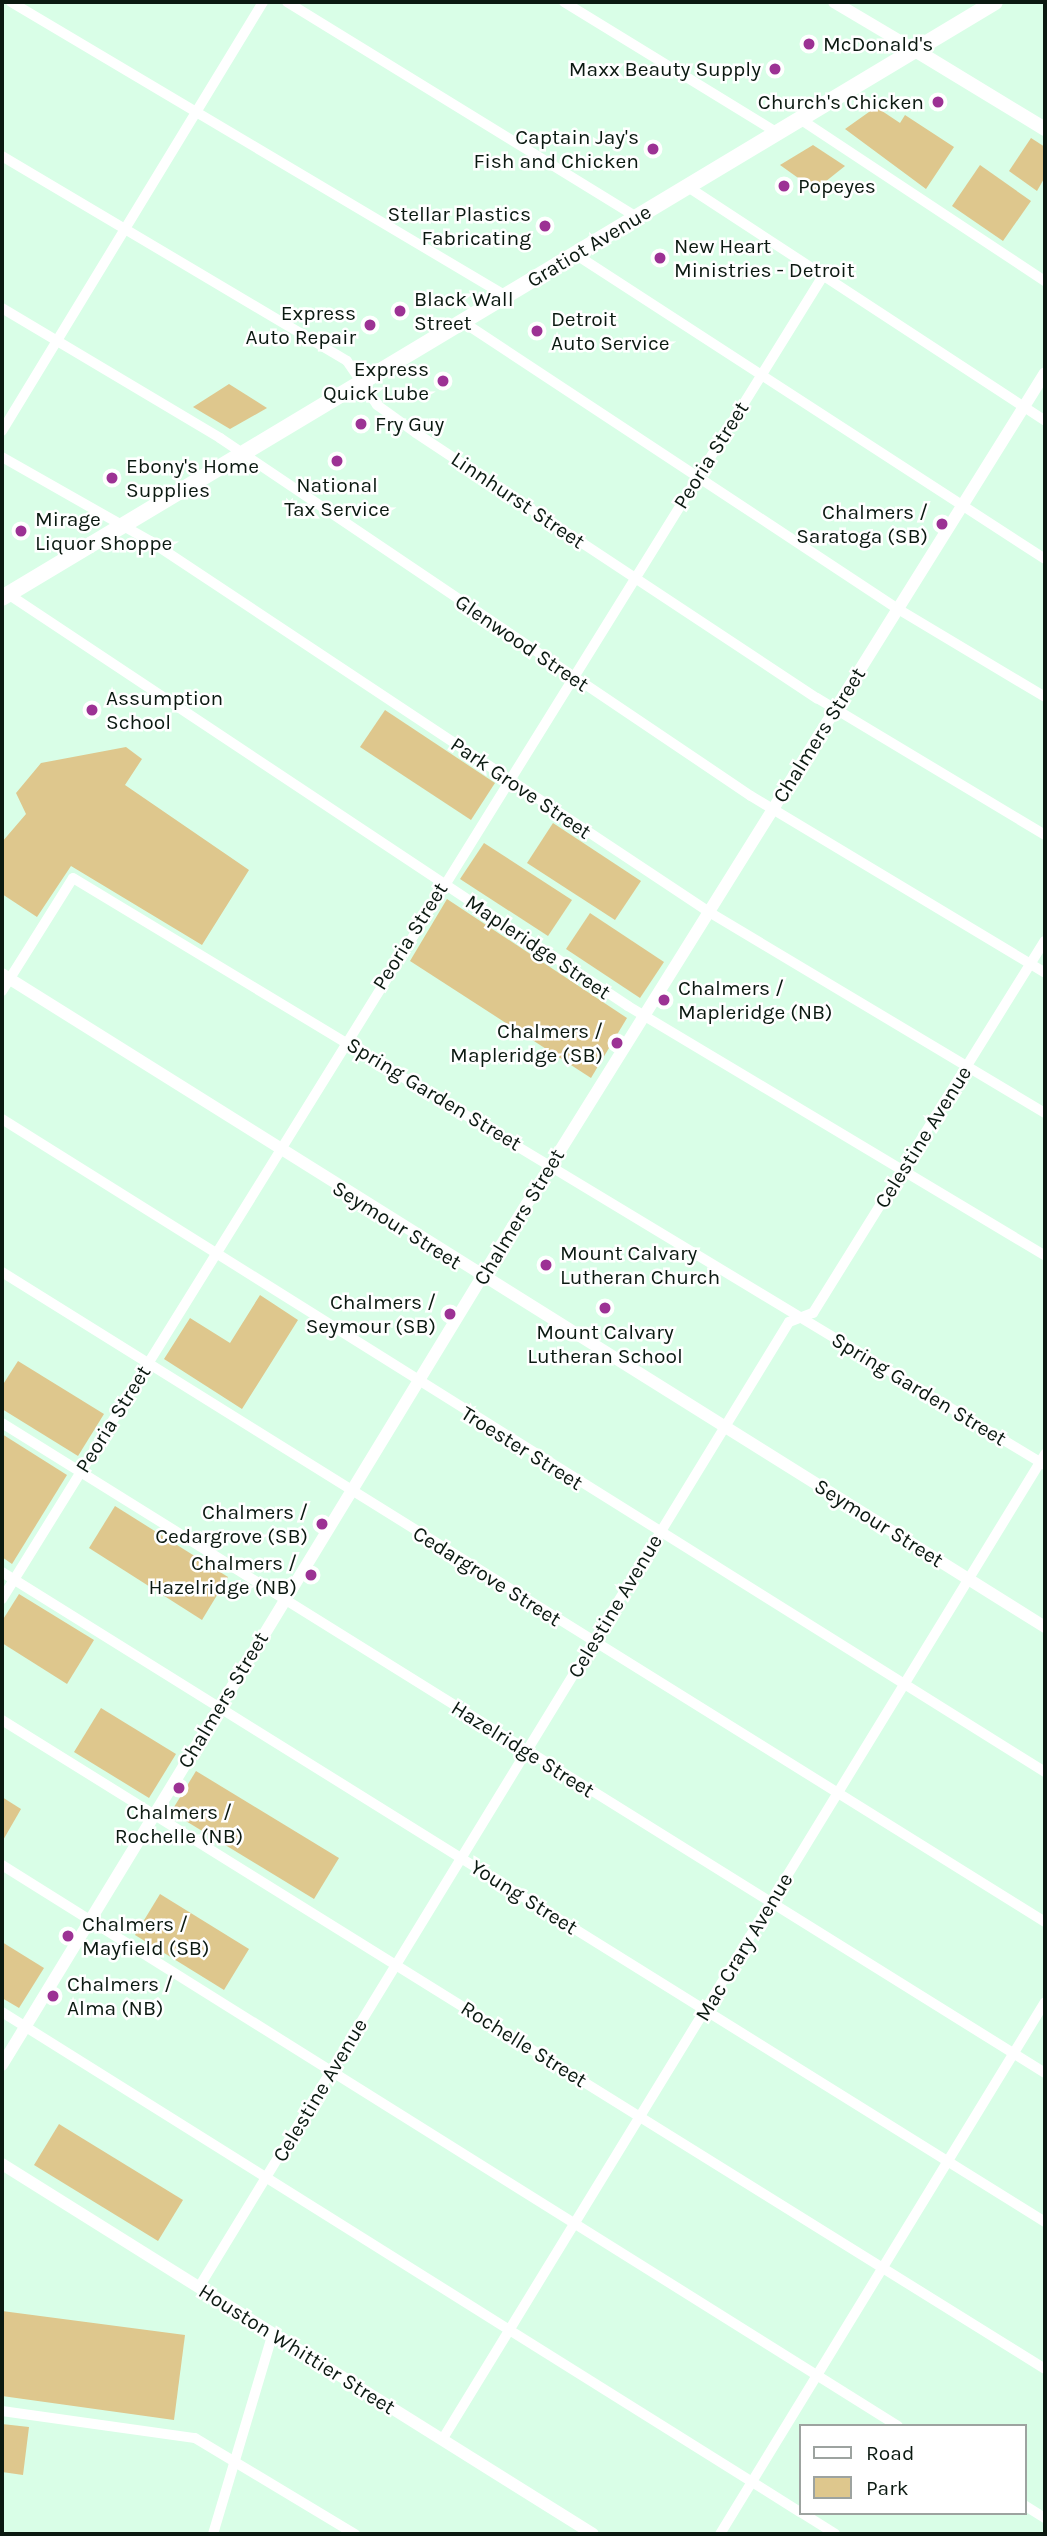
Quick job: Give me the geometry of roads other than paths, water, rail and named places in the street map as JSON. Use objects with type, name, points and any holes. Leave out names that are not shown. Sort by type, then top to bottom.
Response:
[{"type":"main road","name":"Gratiot Avenue","points":[[5,596],[995,2]]},
{"type":"main road","points":[[915,50],[1045,129]]},
{"type":"street","points":[[11,2],[506,296]]},
{"type":"street","points":[[2,431],[263,2]]},
{"type":"street","points":[[287,2],[637,217]]},
{"type":"street","points":[[564,2],[778,133]]},
{"type":"street","points":[[583,13],[590,2]]},
{"type":"street","points":[[834,2],[915,50]]},
{"type":"street","points":[[800,119],[1045,281]]},
{"type":"street","name":"Linnhurst Street","points":[[2,156],[347,361],[361,382],[395,418],[835,709],[1045,835]]},
{"type":"street","points":[[688,187],[1045,421]]},
{"type":"street","points":[[575,254],[961,509],[1045,559]]},
{"type":"street","name":"Peoria Street","points":[[2,1599],[346,1040],[823,276]]},
{"type":"street","name":"Glenwood Street","points":[[2,308],[241,455],[773,809],[1045,973]]},
{"type":"street","points":[[463,322],[898,609],[1045,697]]},
{"type":"street","name":"Chalmers Street","points":[[2,2065],[551,1165],[1045,373]]},
{"type":"street","name":"Park Grove Street","points":[[2,457],[121,526],[709,912],[1045,1113]]},
{"type":"street","name":"Mapleridge Street","points":[[5,596],[644,1016],[1045,1256]]},
{"type":"street","name":"Spring Garden Street","points":[[6,976],[73,878],[346,1040],[801,1317],[1044,1460]]},
{"type":"street","name":"Celestine Avenue","points":[[199,2287],[789,1322],[813,1313],[1045,941]]},
{"type":"street","points":[[2,991],[6,976]]},
{"type":"street","name":"Seymour Street","points":[[6,976],[482,1279],[1045,1627]]},
{"type":"street","name":"Troester Street","points":[[2,1119],[417,1383],[1045,1772]]},
{"type":"street","name":"Cedargrove Street","points":[[2,1272],[351,1492],[1045,1922]]},
{"type":"street","name":"Hazelridge Street","points":[[2,1423],[1045,2073]]},
{"type":"street","name":"Mac Crary Avenue","points":[[442,2440],[969,1578],[1044,1460]]},
{"type":"street","name":"Young Street","points":[[2,1572],[1045,2222]]},
{"type":"street","name":"Rochelle Street","points":[[2,1720],[1045,2369]]},
{"type":"street","points":[[2,1865],[895,2424]]},
{"type":"street","points":[[720,2534],[1045,2002]]},
{"type":"street","points":[[2,2012],[799,2512]]},
{"type":"street","name":"Houston Whittier Street","points":[[2,2164],[593,2534]]},
{"type":"street","points":[[213,2534],[273,2333]]},
{"type":"street","points":[[2,2411],[182,2434],[236,2459],[355,2534]]},
{"type":"street","points":[[1026,2506],[1045,2518]]},
{"type":"street","points":[[804,2515],[835,2534]]},
{"type":"place","name":"McDonald's","points":[[809,44]]},
{"type":"place","name":"Maxx Beauty Supply","points":[[775,69]]},
{"type":"place","name":"Church's Chicken","points":[[938,102]]},
{"type":"place","name":"Captain Jay's Fish and Chicken","points":[[653,149]]},
{"type":"place","name":"Popeyes","points":[[784,186]]},
{"type":"place","name":"Stellar Plastics Fabricating","points":[[545,226]]},
{"type":"place","name":"New Heart Ministries - Detroit","points":[[660,258]]},
{"type":"place","name":"Black Wall Street","points":[[400,311]]},
{"type":"place","name":"Express Auto Repair","points":[[370,325]]},
{"type":"place","name":"Detroit Auto Service","points":[[537,331]]},
{"type":"place","name":"Express Quick Lube","points":[[443,381]]},
{"type":"place","name":"Fry Guy","points":[[361,424]]},
{"type":"place","name":"National Tax Service","points":[[337,461]]},
{"type":"place","name":"Ebony's Home Supplies","points":[[112,478]]},
{"type":"place","name":"Chalmers / Saratoga (SB)","points":[[942,524]]},
{"type":"place","name":"Mirage Liquor Shoppe","points":[[21,531]]},
{"type":"place","name":"Assumption School","points":[[92,710]]},
{"type":"place","name":"Chalmers / Mapleridge (NB)","points":[[664,1000]]},
{"type":"place","name":"Chalmers / Mapleridge (SB)","points":[[617,1043]]},
{"type":"place","name":"Mount Calvary Lutheran Church","points":[[546,1265]]},
{"type":"place","name":"Mount Calvary Lutheran School","points":[[605,1308]]},
{"type":"place","name":"Chalmers / Seymour (SB)","points":[[450,1314]]},
{"type":"place","name":"Chalmers / Cedargrove (SB)","points":[[322,1524]]},
{"type":"place","name":"Chalmers / Hazelridge (NB)","points":[[311,1575]]},
{"type":"place","name":"Chalmers / Rochelle (NB)","points":[[179,1788]]},
{"type":"place","name":"Chalmers / Mayfield (SB)","points":[[68,1936]]},
{"type":"place","name":"Chalmers / Alma (NB)","points":[[53,1996]]}]
